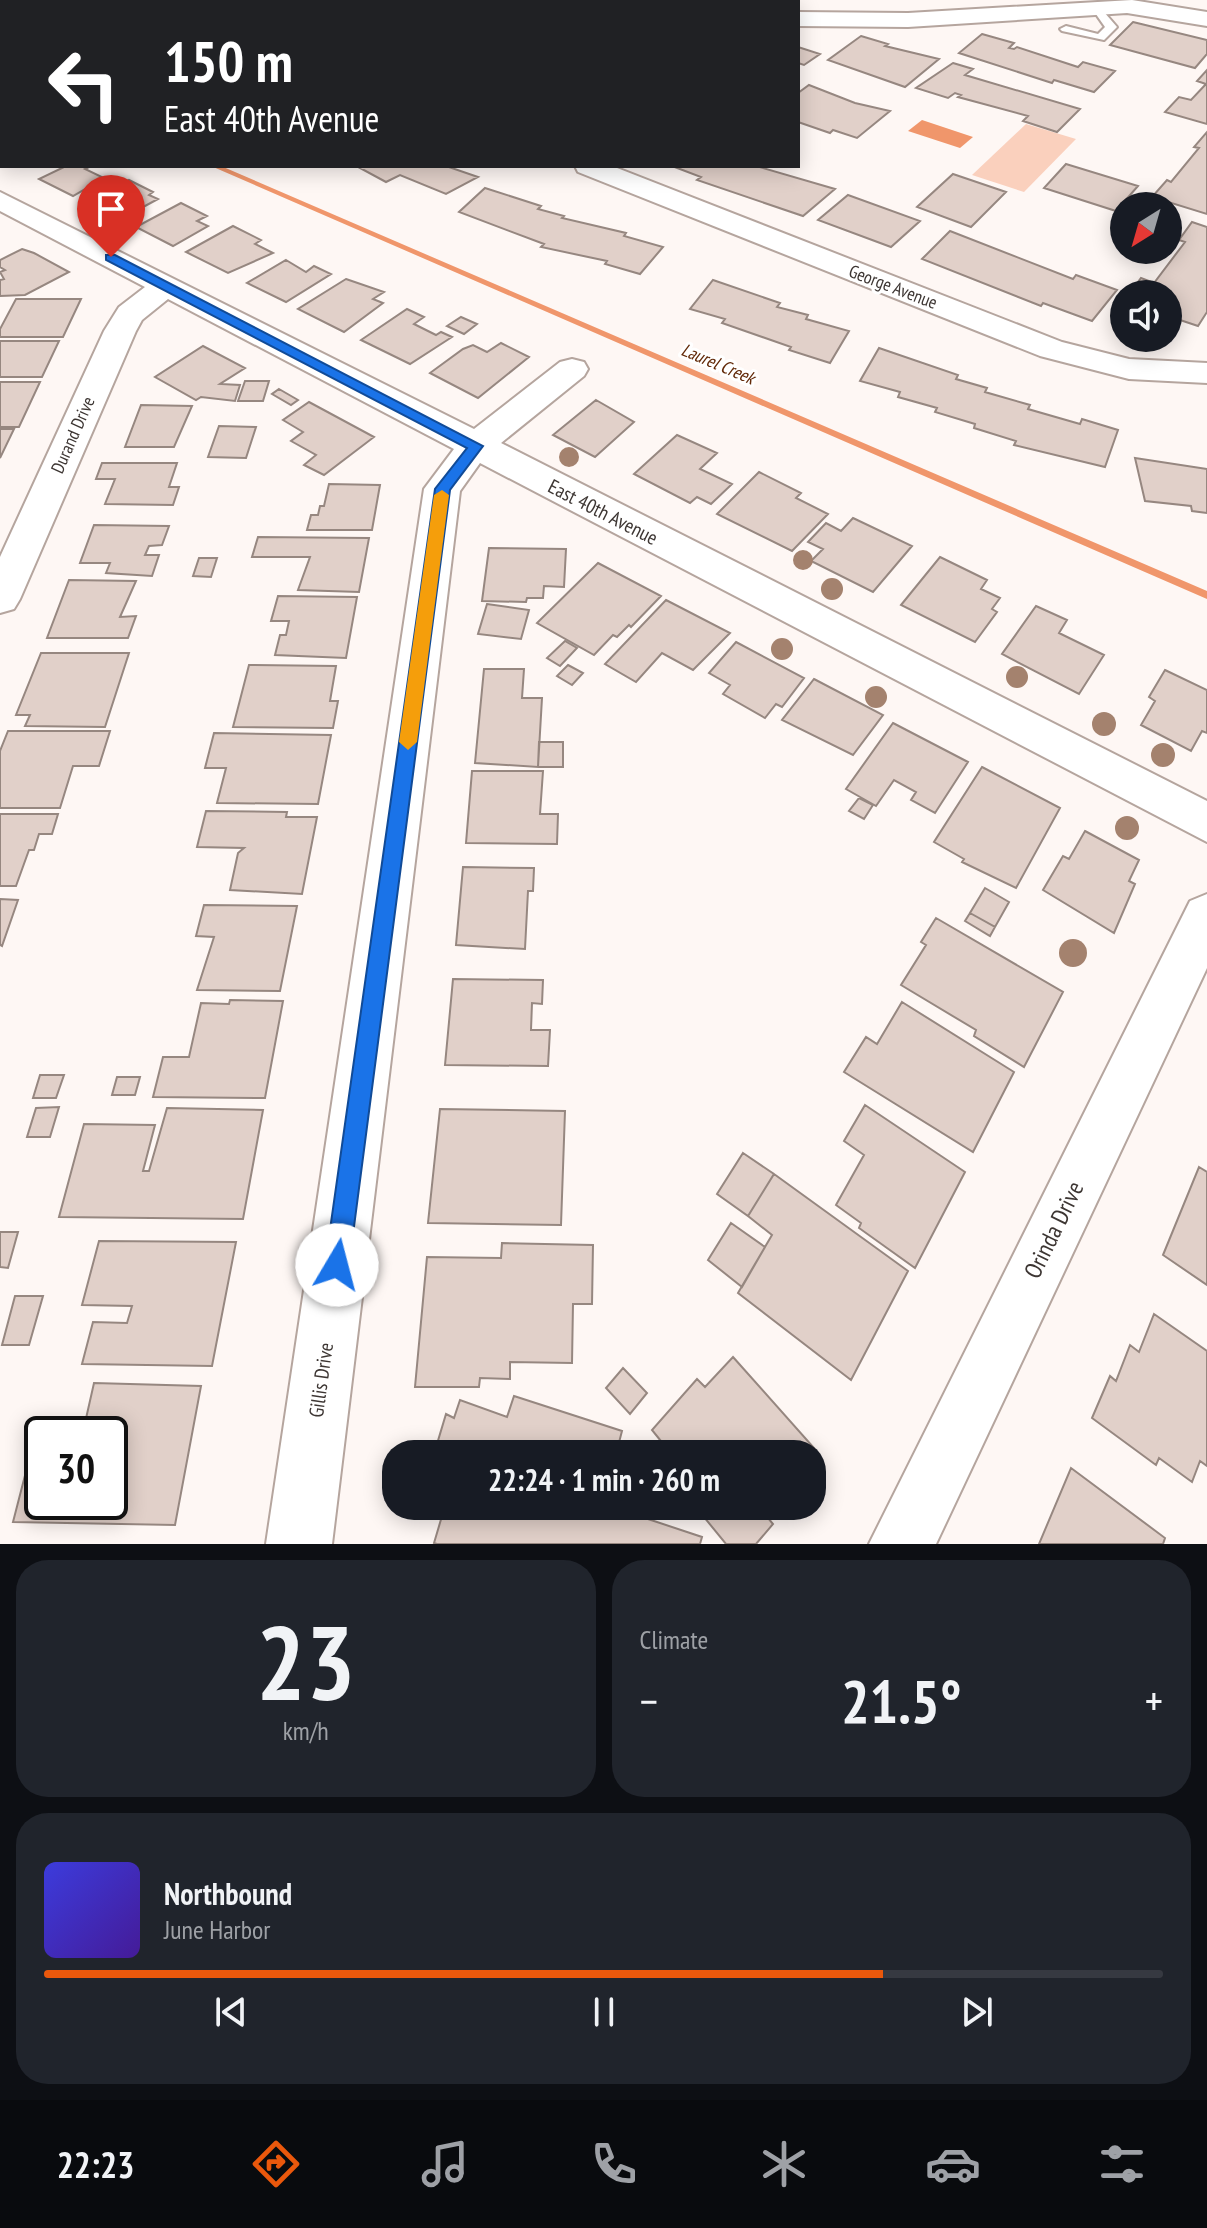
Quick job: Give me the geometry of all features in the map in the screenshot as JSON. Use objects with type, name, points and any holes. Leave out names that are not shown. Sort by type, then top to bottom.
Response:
[{"type":"street","points":[[800,19],[893,20],[980,7],[1018,6],[1155,8],[1207,19]]},
{"type":"street","name":"George Avenue","points":[[593,168],[1051,349],[1129,369],[1207,373]]},
{"type":"street","name":"East 40th Avenue","points":[[0,200],[1207,823]]},
{"type":"street","name":"Durand Drive","points":[[0,599],[120,331],[130,314],[166,286]]},
{"type":"street","name":"Gillis Drive","points":[[299,1544],[442,489],[475,446],[572,369]]},
{"type":"street","name":"Orinda Drive","points":[[902,1544],[1207,916]]},
{"type":"lane","points":[[1066,29],[1100,38],[1111,27],[1097,7]]},
{"type":"shaded area","points":[[922,120],[973,137],[960,148],[908,131]]},
{"type":"shaded area","points":[[1026,124],[1076,139],[1024,192],[972,175]]},
{"type":"building","points":[[1133,22],[1207,40],[1207,54],[1195,68],[1110,45]]},
{"type":"building","points":[[982,34],[1014,43],[1009,48],[1017,47],[1078,67],[1083,62],[1115,71],[1094,92],[1054,80],[1052,83],[959,53]]},
{"type":"building","points":[[861,36],[888,44],[885,46],[939,59],[905,87],[828,60]]},
{"type":"building","points":[[800,48],[820,54],[804,65],[800,64]]},
{"type":"building","points":[[953,63],[973,69],[965,75],[1080,109],[1057,132],[1023,121],[1028,116],[958,97],[961,95],[955,93],[948,98],[916,88]]},
{"type":"building","points":[[1207,70],[1207,124],[1165,112],[1179,97],[1191,100],[1206,84],[1197,81]]},
{"type":"building","points":[[809,85],[855,103],[890,111],[857,138],[833,130],[830,133],[800,123],[800,92]]},
{"type":"building","points":[[1207,132],[1207,214],[1182,206],[1182,192],[1156,192],[1167,180],[1171,182],[1199,148],[1194,147]]},
{"type":"building","points":[[1066,164],[1138,186],[1133,192],[1110,192],[1110,209],[1044,188]]},
{"type":"building","points":[[62,168],[87,168],[104,178],[73,196],[39,179]]},
{"type":"building","points":[[360,168],[452,168],[478,177],[446,194],[400,175],[386,182]]},
{"type":"building","points":[[677,168],[763,168],[835,189],[803,216],[697,180],[701,177]]},
{"type":"building","points":[[953,174],[1006,192],[971,227],[917,207]]},
{"type":"building","points":[[129,180],[153,192],[149,195],[158,199],[119,220],[86,203]]},
{"type":"building","points":[[485,188],[541,206],[538,209],[564,216],[562,218],[626,233],[624,236],[663,247],[640,274],[605,264],[607,261],[541,247],[544,244],[459,212]]},
{"type":"building","points":[[848,195],[920,221],[891,247],[818,220]]},
{"type":"building","points":[[181,203],[207,216],[197,221],[208,226],[173,246],[136,227]]},
{"type":"building","points":[[1192,222],[1207,227],[1207,312],[1198,326],[1182,321],[1182,280],[1156,280],[1168,264],[1182,264],[1182,246],[1185,242],[1182,236]]},
{"type":"building","points":[[233,226],[261,240],[255,244],[273,253],[228,273],[186,252]]},
{"type":"building","points":[[950,231],[1073,279],[1076,275],[1110,287],[1110,299],[1092,321],[1043,303],[1041,306],[922,259]]},
{"type":"building","points":[[22,249],[69,272],[25,295],[0,296],[0,280],[4,279],[0,272],[5,270],[0,267],[0,260]]},
{"type":"building","points":[[286,260],[306,272],[314,266],[331,274],[286,302],[247,283]]},
{"type":"building","points":[[346,279],[384,292],[373,299],[383,303],[344,332],[298,309]]},
{"type":"building","points":[[713,280],[780,303],[777,307],[808,315],[806,319],[849,331],[830,363],[789,350],[791,347],[722,323],[725,319],[690,309]]},
{"type":"building","points":[[16,299],[81,299],[63,337],[0,337],[0,329]]},
{"type":"building","points":[[407,309],[424,317],[414,324],[436,335],[441,332],[452,337],[410,364],[361,340]]},
{"type":"building","points":[[461,317],[477,324],[464,334],[447,326]]},
{"type":"building","points":[[0,341],[59,341],[42,377],[0,377]]},
{"type":"building","points":[[501,343],[529,357],[478,398],[430,373],[463,349],[473,345],[487,352]]},
{"type":"building","points":[[203,346],[245,368],[220,384],[240,385],[235,401],[201,397],[196,400],[155,377]]},
{"type":"building","points":[[879,348],[958,375],[956,379],[987,388],[985,392],[1030,405],[1028,409],[1080,424],[1082,419],[1118,430],[1105,467],[1014,445],[1016,441],[935,412],[937,408],[898,397],[900,392],[860,381]]},
{"type":"building","points":[[245,381],[269,381],[263,401],[238,401]]},
{"type":"building","points":[[0,382],[40,382],[19,427],[0,427]]},
{"type":"building","points":[[279,389],[298,400],[291,405],[272,394]]},
{"type":"building","points":[[596,400],[634,422],[595,457],[553,435]]},
{"type":"building","points":[[309,402],[374,437],[324,475],[304,465],[316,455],[291,441],[303,432],[283,420]]},
{"type":"building","points":[[141,405],[192,406],[174,447],[125,447]]},
{"type":"building","points":[[219,426],[256,427],[246,458],[208,457]]},
{"type":"building","points":[[0,429],[14,429],[0,458]]},
{"type":"building","points":[[677,435],[717,453],[700,469],[732,484],[711,504],[697,497],[690,503],[634,474]]},
{"type":"building","points":[[1135,458],[1207,469],[1207,513],[1192,511],[1191,506],[1145,501]]},
{"type":"building","points":[[102,463],[177,463],[169,487],[179,487],[173,505],[105,504],[115,479],[96,479]]},
{"type":"building","points":[[759,472],[801,493],[796,498],[828,514],[792,551],[717,514]]},
{"type":"building","points":[[329,484],[380,485],[372,530],[307,530],[311,515],[318,515],[320,506],[324,506]]},
{"type":"building","points":[[853,518],[912,546],[873,592],[811,561],[823,549],[808,542],[826,523],[841,531]]},
{"type":"building","points":[[94,525],[169,526],[162,545],[149,546],[145,555],[159,555],[152,576],[106,573],[110,563],[80,563]]},
{"type":"building","points":[[258,537],[369,538],[359,592],[298,590],[310,557],[252,557]]},
{"type":"building","points":[[489,548],[566,549],[564,587],[544,586],[543,598],[527,598],[526,602],[482,601]]},
{"type":"building","points":[[940,557],[987,580],[981,589],[1000,598],[992,609],[997,612],[975,642],[901,605]]},
{"type":"building","points":[[199,558],[217,558],[211,577],[193,576]]},
{"type":"building","points":[[598,563],[661,596],[631,627],[629,625],[617,637],[613,635],[594,655],[537,623]]},
{"type":"building","points":[[69,580],[136,581],[120,617],[136,616],[128,638],[47,638]]},
{"type":"building","points":[[278,596],[357,597],[346,658],[275,655],[280,635],[286,635],[289,621],[271,621]]},
{"type":"building","points":[[666,600],[730,633],[693,670],[662,653],[636,682],[605,664]]},
{"type":"building","points":[[487,604],[529,610],[521,639],[478,634]]},
{"type":"building","points":[[1036,606],[1067,620],[1059,633],[1104,655],[1079,694],[1002,654]]},
{"type":"building","points":[[565,641],[577,648],[560,666],[547,658]]},
{"type":"building","points":[[736,642],[804,678],[782,707],[776,704],[765,718],[723,694],[730,685],[709,673]]},
{"type":"building","points":[[41,653],[129,653],[105,727],[25,726],[30,715],[16,715]]},
{"type":"building","points":[[249,665],[336,666],[330,701],[338,701],[333,728],[233,727]]},
{"type":"building","points":[[568,665],[583,673],[572,685],[557,676]]},
{"type":"building","points":[[484,669],[524,669],[522,698],[542,698],[538,767],[475,763]]},
{"type":"building","points":[[1165,670],[1207,690],[1207,733],[1202,731],[1191,751],[1141,725],[1155,701],[1149,697]]},
{"type":"building","points":[[814,679],[883,715],[853,755],[782,720]]},
{"type":"building","points":[[893,723],[968,762],[935,813],[911,800],[916,792],[894,780],[876,806],[846,789]]},
{"type":"building","points":[[8,731],[110,731],[99,766],[73,766],[60,808],[0,808],[0,751]]},
{"type":"building","points":[[214,733],[331,735],[318,804],[217,803],[226,768],[205,768]]},
{"type":"building","points":[[539,742],[563,742],[563,767],[538,767]]},
{"type":"building","points":[[982,767],[1060,808],[1016,888],[962,862],[964,859],[934,842]]},
{"type":"building","points":[[472,771],[543,771],[540,814],[558,814],[557,844],[466,843]]},
{"type":"building","points":[[859,798],[873,805],[864,819],[849,811]]},
{"type":"building","points":[[206,811],[287,812],[286,817],[317,817],[302,894],[230,890],[238,853],[244,848],[197,847]]},
{"type":"building","points":[[0,814],[58,814],[52,834],[39,834],[34,850],[29,850],[16,886],[0,886]]},
{"type":"building","points":[[1085,831],[1139,860],[1129,881],[1135,884],[1114,933],[1043,890],[1063,856],[1069,859]]},
{"type":"building","points":[[463,867],[534,868],[533,891],[528,891],[525,949],[456,945]]},
{"type":"building","points":[[985,888],[1009,902],[995,927],[970,913]]},
{"type":"building","points":[[0,899],[18,900],[2,946],[0,945]]},
{"type":"building","points":[[204,905],[297,906],[280,991],[197,990],[214,937],[196,936]]},
{"type":"building","points":[[970,913],[995,927],[990,936],[965,921]]},
{"type":"building","points":[[936,918],[1063,992],[1024,1067],[974,1036],[976,1030],[901,985],[926,945],[921,942]]},
{"type":"building","points":[[453,979],[543,980],[542,1004],[532,1003],[531,1030],[550,1030],[548,1066],[445,1065]]},
{"type":"building","points":[[230,1000],[283,1001],[265,1098],[153,1097],[163,1057],[189,1057],[201,1003],[229,1004]]},
{"type":"building","points":[[902,1002],[1014,1072],[973,1152],[844,1072],[866,1037],[877,1044]]},
{"type":"building","points":[[40,1075],[64,1075],[56,1098],[33,1098]]},
{"type":"building","points":[[117,1077],[140,1077],[135,1095],[112,1095]]},
{"type":"building","points":[[865,1105],[965,1172],[915,1268],[859,1228],[861,1223],[836,1205],[864,1155],[844,1141]]},
{"type":"building","points":[[59,1107],[50,1137],[27,1137],[36,1108]]},
{"type":"building","points":[[167,1108],[263,1110],[243,1219],[59,1217],[84,1124],[155,1125],[143,1171],[149,1171]]},
{"type":"building","points":[[440,1109],[565,1111],[561,1225],[428,1223]]},
{"type":"building","points":[[743,1153],[774,1174],[748,1216],[717,1194]]},
{"type":"building","points":[[1199,1167],[1207,1172],[1207,1285],[1163,1255]]},
{"type":"building","points":[[774,1174],[908,1271],[851,1380],[738,1293],[772,1235],[748,1216]]},
{"type":"building","points":[[731,1223],[765,1247],[742,1287],[708,1260]]},
{"type":"building","points":[[0,1232],[18,1232],[8,1268],[0,1267]]},
{"type":"building","points":[[99,1241],[236,1242],[212,1366],[82,1364],[93,1322],[127,1323],[132,1306],[82,1305]]},
{"type":"building","points":[[502,1243],[593,1245],[592,1304],[573,1304],[572,1363],[510,1362],[510,1379],[480,1378],[479,1387],[415,1387],[427,1257],[501,1258]]},
{"type":"building","points":[[15,1296],[43,1296],[29,1345],[2,1345]]},
{"type":"building","points":[[1154,1314],[1207,1351],[1207,1466],[1200,1461],[1192,1482],[1159,1458],[1156,1465],[1092,1418],[1110,1376],[1116,1381],[1130,1345],[1139,1352]]},
{"type":"building","points":[[733,1357],[807,1440],[660,1440],[652,1430],[697,1379],[705,1387]]},
{"type":"building","points":[[623,1368],[647,1393],[630,1414],[606,1388]]},
{"type":"building","points":[[94,1383],[201,1386],[175,1525],[13,1522],[24,1479],[24,1520],[128,1520],[128,1416],[87,1416]]},
{"type":"building","points":[[514,1396],[622,1431],[620,1440],[438,1440],[446,1414],[454,1418],[460,1400],[507,1417]]},
{"type":"building","points":[[1071,1468],[1165,1538],[1163,1544],[1039,1544]]},
{"type":"building","points":[[441,1520],[651,1520],[702,1537],[700,1544],[434,1543]]},
{"type":"building","points":[[706,1520],[770,1520],[773,1524],[756,1544],[726,1544]]},
{"type":"waterway","name":"Laurel Creek","points":[[220,168],[1207,595]]},
{"type":"slow traffic","points":[[408,742],[442,495]]},
{"type":"route","points":[[111,257],[475,446],[442,489],[337,1265]]}]
